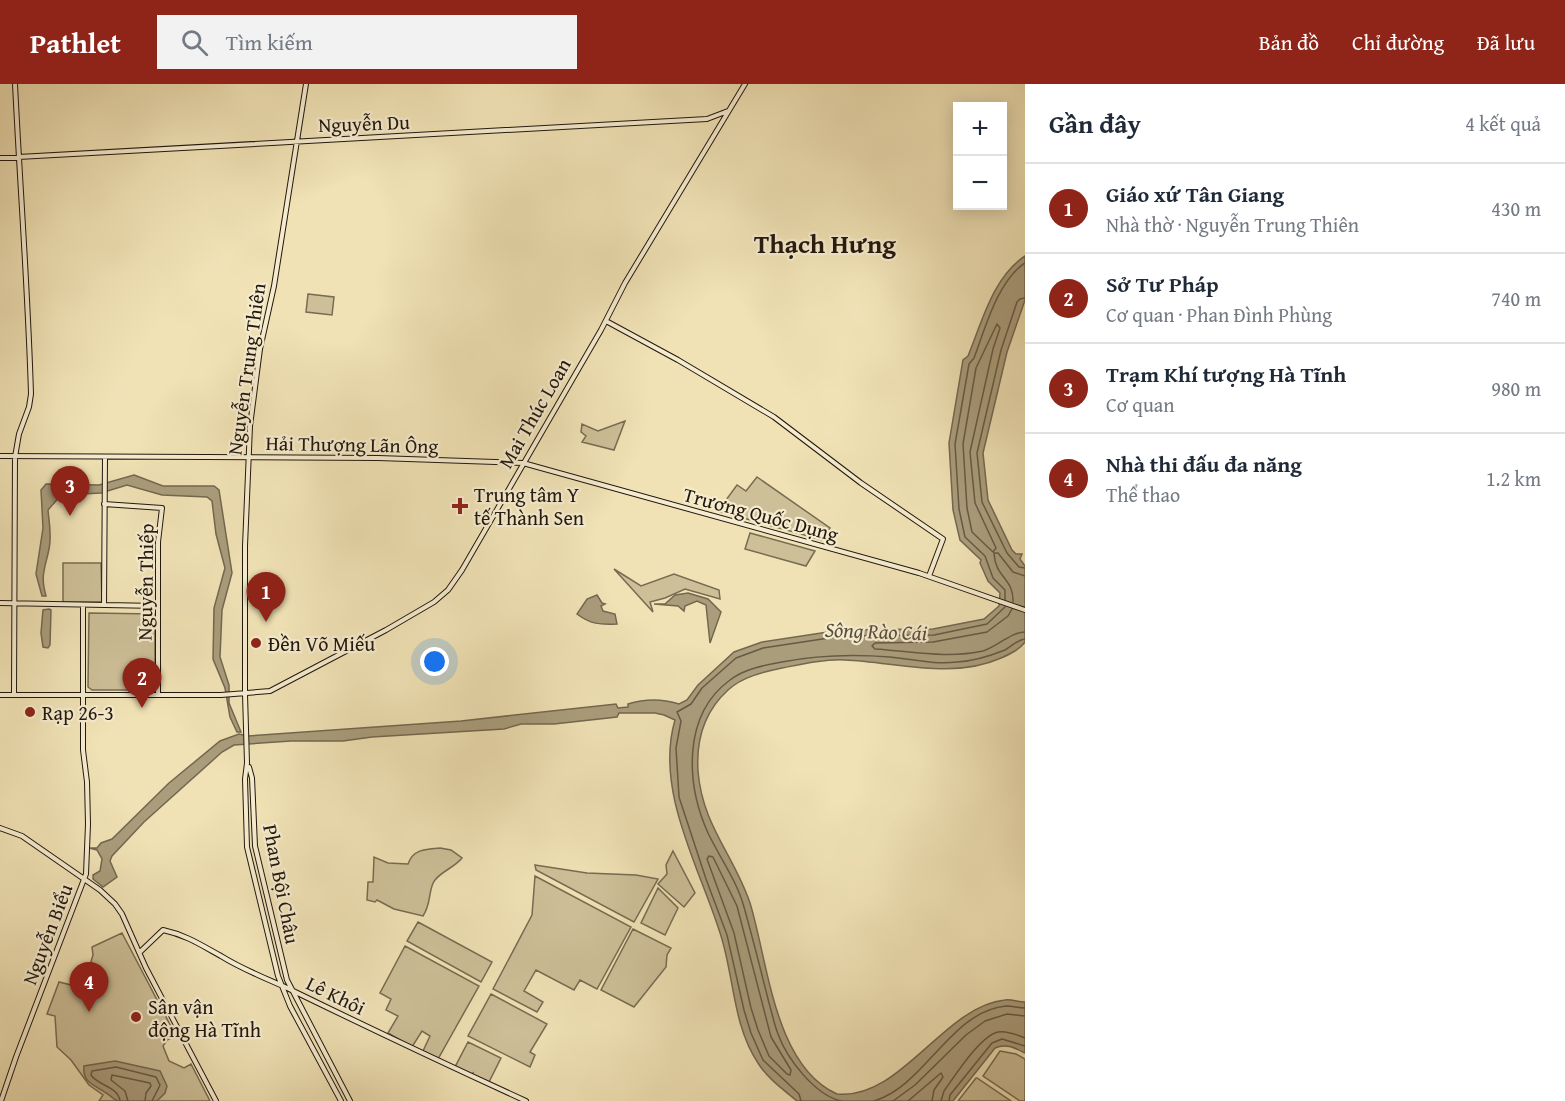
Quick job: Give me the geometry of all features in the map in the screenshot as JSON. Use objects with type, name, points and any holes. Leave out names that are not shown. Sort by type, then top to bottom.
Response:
[{"type":"street","points":[[14,695],[15,457],[31,394],[28,292],[24,262],[15,84]]},
{"type":"street","name":"Nguyễn Trung Thiên","points":[[248,763],[245,694],[247,458],[260,349],[277,265],[306,84]]},
{"type":"street","name":"Mai Thúc Loan","points":[[0,695],[227,695],[270,690],[386,630],[434,602],[448,590],[462,570],[547,425],[625,283],[745,84]]},
{"type":"street","name":"Nguyễn Du","points":[[0,158],[707,119],[728,111]]},
{"type":"street","points":[[606,321],[678,360],[774,417],[861,483],[943,540],[929,576]]},
{"type":"street","name":"Hải Thượng Lãn Ông","points":[[0,456],[378,458],[523,463]]},
{"type":"street","points":[[104,605],[105,457]]},
{"type":"street","name":"Trương Quốc Dụng","points":[[523,463],[929,576],[1025,610]]},
{"type":"street","name":"Nguyễn Thiếp","points":[[104,504],[162,507],[158,542],[158,694]]},
{"type":"street","points":[[0,603],[158,606]]},
{"type":"street","name":"Nguyễn Biểu","points":[[1,1101],[84,879],[88,824],[87,782],[83,750],[83,605]]},
{"type":"street","name":"Phan Bội Châu","points":[[248,763],[245,779],[248,847],[278,976],[290,1006],[341,1101]]},
{"type":"street","name":"Phan Bội Châu","points":[[248,763],[252,778],[255,846],[287,980],[350,1101]]},
{"type":"street","points":[[0,828],[16,833],[104,893],[115,904],[216,1101]]},
{"type":"street","name":"Lê Khôi","points":[[140,952],[163,930],[204,945],[221,957],[473,1078],[526,1101]]},
{"type":"shaded area","points":[[308,294],[334,297],[332,315],[306,312]]},
{"type":"shaded area","points":[[625,421],[614,450],[582,442],[586,436],[581,432],[582,424],[598,431]]},
{"type":"shaded area","points":[[757,477],[830,528],[822,540],[718,511],[737,485],[746,491]]},
{"type":"shaded area","points":[[750,533],[815,551],[806,566],[745,549]]},
{"type":"shaded area","points":[[63,563],[101,563],[102,602],[63,602]]},
{"type":"shaded area","points":[[614,569],[641,586],[674,574],[719,590],[720,599],[685,589],[650,602],[653,612]]},
{"type":"shaded area","points":[[89,613],[155,614],[155,690],[92,690],[88,687]]},
{"type":"shaded area","points":[[440,848],[451,850],[462,858],[435,880],[423,916],[394,909],[377,900],[375,902],[367,900],[368,882],[373,882],[374,857],[388,863],[408,864],[413,855],[417,853]]},
{"type":"shaded area","points":[[673,851],[695,893],[684,907],[658,884],[667,874],[666,865]]},
{"type":"shaded area","points":[[535,865],[587,873],[636,875],[658,879],[634,922],[536,870]]},
{"type":"shaded area","points":[[535,876],[631,927],[597,989],[580,980],[574,990],[536,970],[524,991],[543,1002],[537,1012],[493,989],[532,915]]},
{"type":"shaded area","points":[[658,888],[678,908],[665,935],[641,923]]},
{"type":"shaded area","points":[[418,922],[492,962],[481,982],[407,941]]},
{"type":"shaded area","points":[[633,929],[671,948],[667,955],[666,967],[634,1007],[601,990]]},
{"type":"shaded area","points":[[122,933],[176,1036],[167,1040],[163,1046],[169,1061],[184,1068],[191,1064],[210,1101],[99,1101],[103,1095],[89,1085],[71,1060],[57,1047],[55,1016],[47,1014],[59,982],[83,988],[93,955],[92,947]]},
{"type":"shaded area","points":[[405,946],[479,986],[438,1059],[423,1051],[430,1036],[422,1031],[412,1047],[388,1033],[398,1016],[386,1010],[391,999],[380,993]]},
{"type":"shaded area","points":[[491,994],[547,1024],[530,1052],[535,1055],[530,1067],[468,1036]]},
{"type":"shaded area","points":[[468,1042],[501,1058],[488,1084],[472,1076],[473,1073],[455,1067]]},
{"type":"shaded area","points":[[1000,1051],[1016,1054],[1025,1059],[1025,1101],[1020,1101],[983,1076]]},
{"type":"shaded area","points":[[977,1078],[1011,1101],[958,1101]]},
{"type":"water","name":"Sông Rào Cái","points":[[1025,256],[1025,300],[1007,352],[983,453],[988,500],[1012,550],[1016,554],[1022,554],[1020,559],[1025,566],[1025,642],[1017,650],[1001,658],[963,668],[924,668],[837,660],[805,663],[753,676],[734,685],[713,707],[701,737],[698,771],[701,790],[712,824],[750,903],[769,982],[787,1037],[799,1060],[816,1080],[837,1094],[860,1092],[881,1083],[902,1069],[962,1018],[983,1006],[1005,1000],[1025,1002],[1025,1053],[1007,1046],[995,1048],[953,1101],[797,1101],[776,1084],[758,1063],[744,1033],[721,936],[675,802],[670,747],[675,720],[655,713],[619,713],[617,717],[554,724],[521,724],[504,729],[372,737],[343,741],[291,741],[234,745],[222,752],[144,822],[112,856],[110,861],[117,877],[103,887],[93,879],[93,875],[100,871],[102,859],[97,850],[89,848],[97,848],[101,843],[112,839],[169,783],[220,741],[239,734],[248,736],[461,721],[616,704],[618,708],[647,700],[679,704],[687,700],[698,685],[734,652],[762,642],[841,630],[933,629],[984,619],[999,606],[1000,593],[988,581],[980,563],[981,560],[960,540],[953,510],[949,443],[963,360],[968,356],[997,288],[1014,265]]},
{"type":"water","points":[[134,475],[163,486],[214,486],[219,490],[232,573],[222,610],[220,657],[229,685],[229,703],[241,732],[237,732],[230,717],[225,688],[213,659],[214,608],[225,568],[216,534],[212,501],[207,497],[162,495],[127,485],[101,493],[61,495],[48,510],[50,539],[43,577],[46,596],[42,596],[36,574],[43,528],[41,490],[46,484],[99,485]]},
{"type":"water","points":[[688,593],[708,599],[721,612],[710,643],[706,605],[697,601],[685,606],[684,611],[678,606],[654,604],[665,604],[675,595]]},
{"type":"water","points":[[597,595],[605,604],[601,606],[603,611],[615,614],[617,624],[595,623],[577,614],[587,599]]},
{"type":"water","points":[[43,610],[51,610],[48,648],[43,647],[41,633]]},
{"type":"water","points":[[115,1061],[160,1071],[167,1086],[165,1093],[157,1101],[118,1101],[87,1080],[84,1066]]},
{"type":"place","name":"Trung tâm Y tế Thành Sen","points":[[460,506]]},
{"type":"place","name":"Trạm Khí tượng Hà Tĩnh","points":[[70,516]]},
{"type":"place","name":"Giáo xứ Tân Giang","points":[[266,622]]},
{"type":"place","name":"Đền Võ Miếu","points":[[256,643]]},
{"type":"place","name":"Sở Tư Pháp","points":[[142,708]]},
{"type":"place","name":"Rạp 26-3","points":[[30,712]]},
{"type":"place","name":"Nhà thi đấu đa năng","points":[[89,1012]]},
{"type":"place","name":"Sân vận động Hà Tĩnh","points":[[136,1017]]},
{"type":"district","name":"Thạch Hưng","points":[[825,243]]}]
